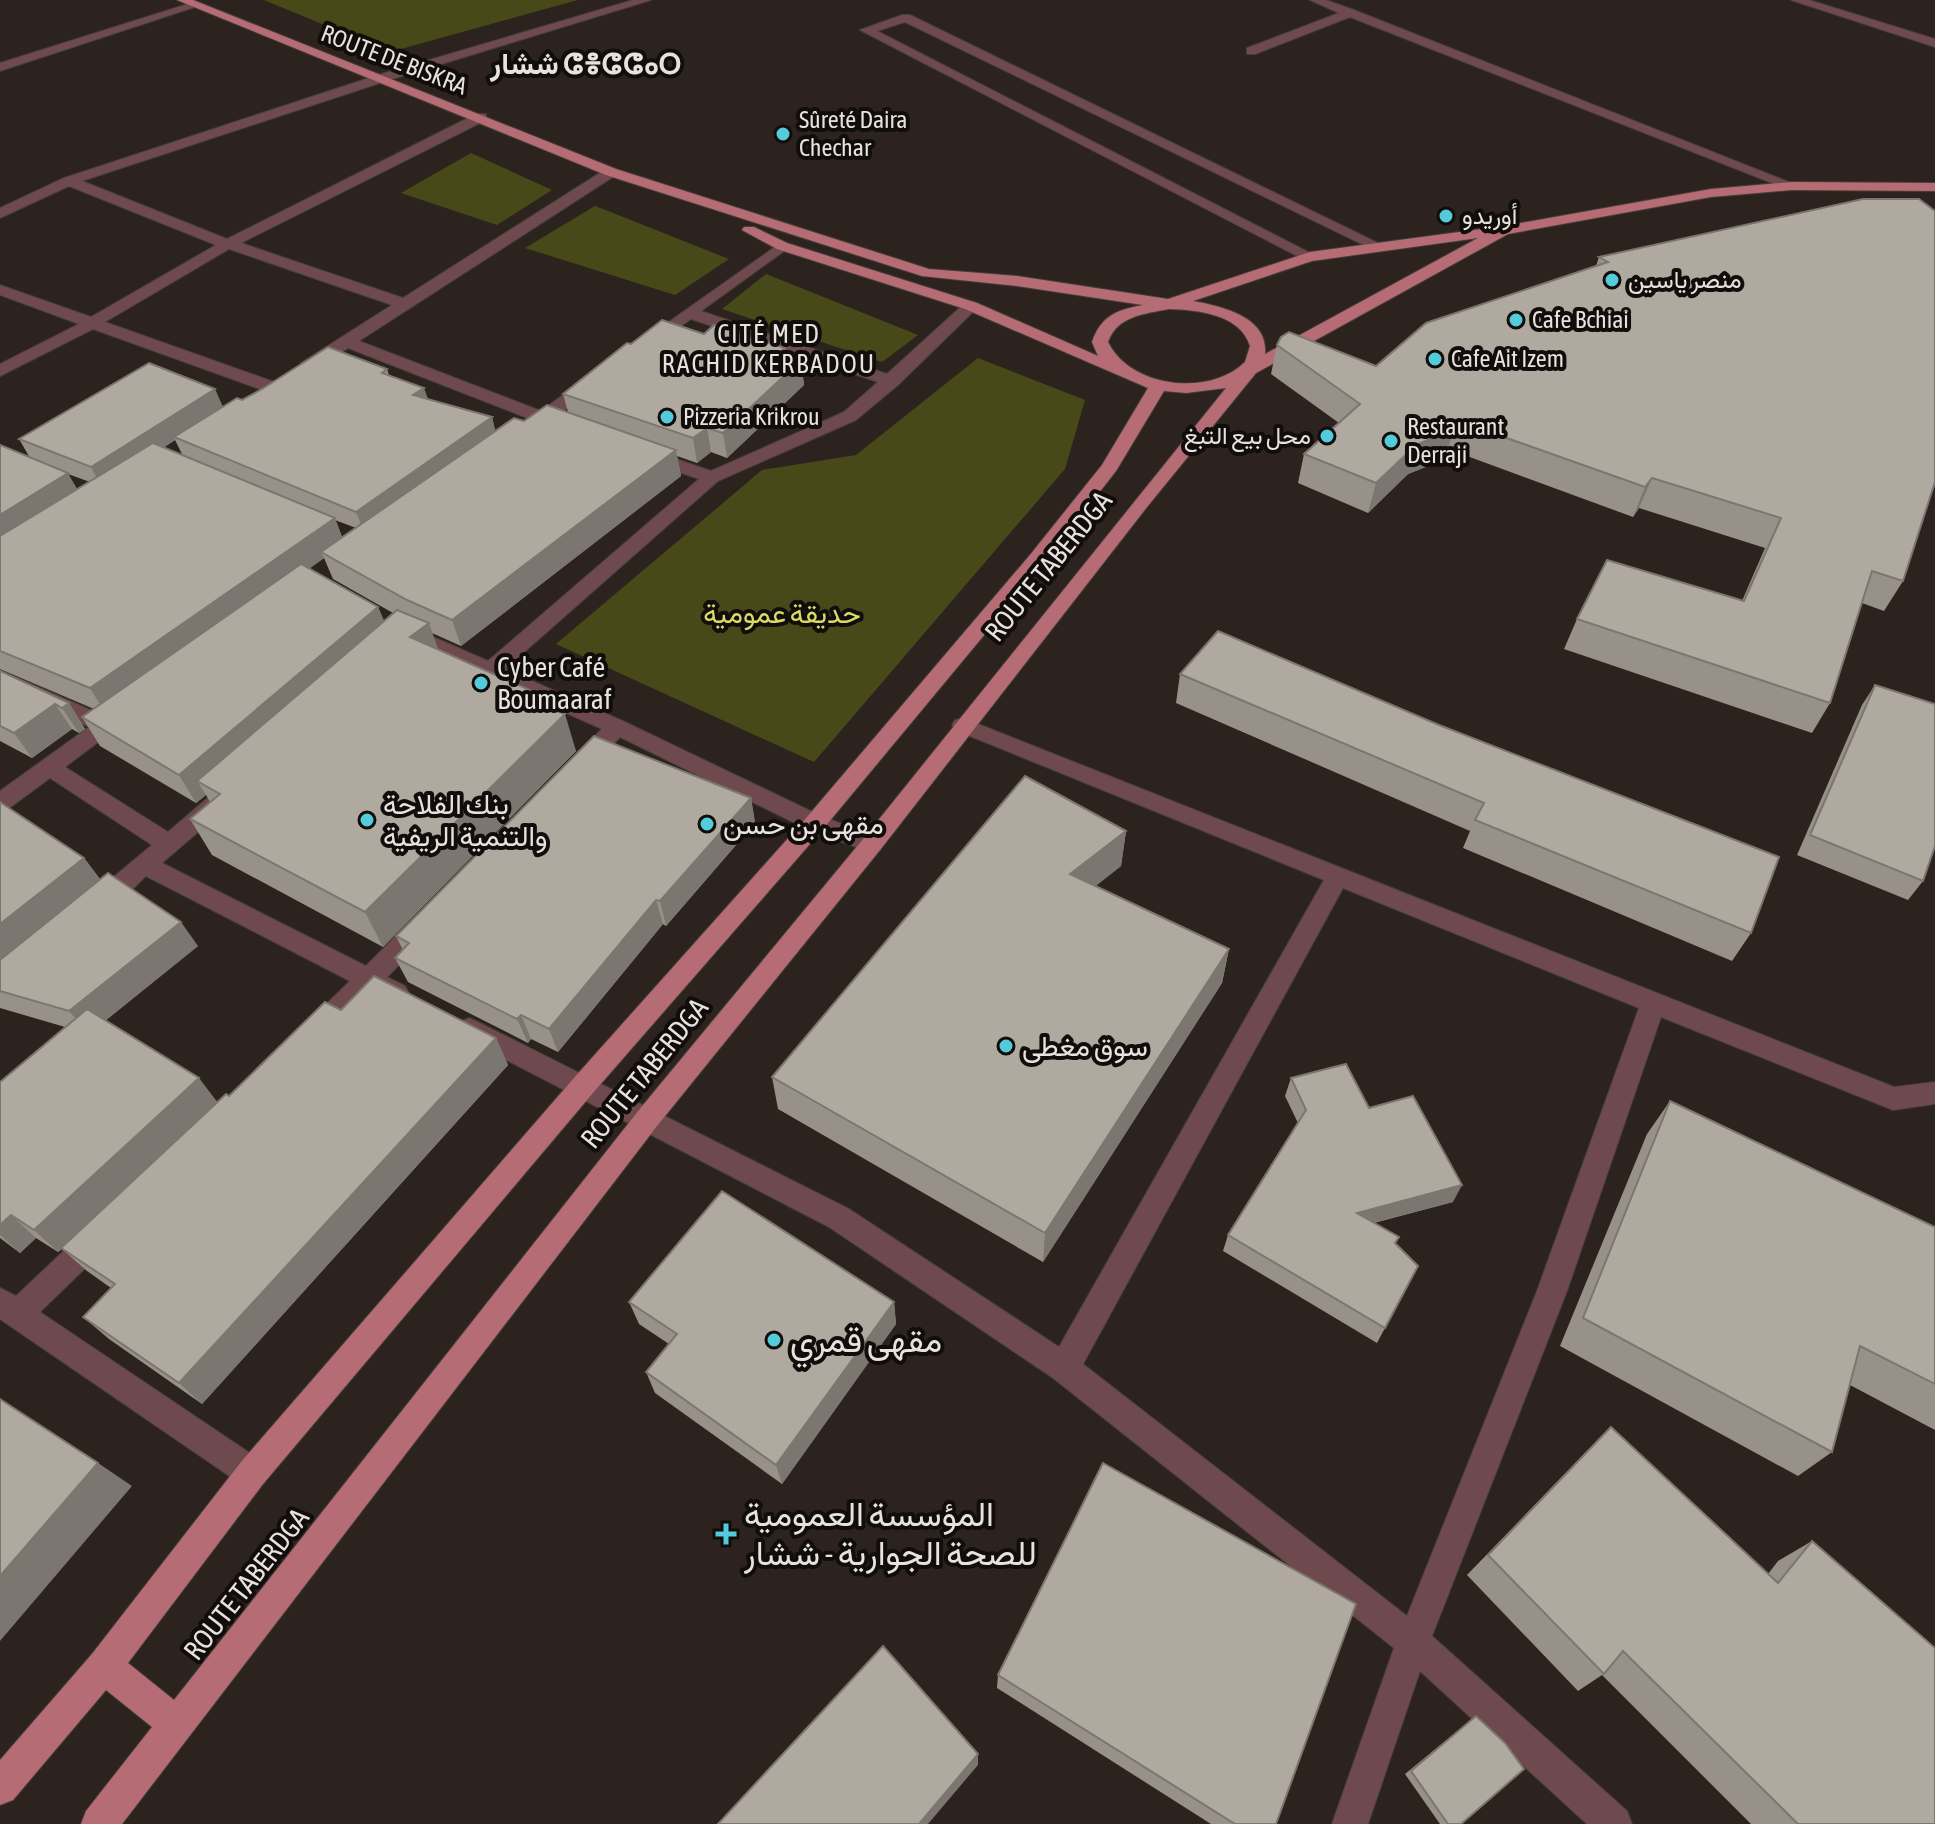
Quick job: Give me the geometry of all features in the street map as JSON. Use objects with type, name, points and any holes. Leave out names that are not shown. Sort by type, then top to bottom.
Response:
[{"type":"main road","name":"ROUTE DE BISKRA","points":[[189,2],[481,117],[611,172],[679,196]]},
{"type":"main road","points":[[1121,372],[1107,360],[1100,347],[1101,334],[1110,322],[1125,312],[1169,304],[1310,257],[1504,230],[1711,193],[1792,186],[1935,187]]},
{"type":"main road","points":[[679,196],[782,246],[971,306],[1158,386],[1201,388],[1221,384],[1250,369],[1504,230]]},
{"type":"main road","points":[[679,196],[927,273],[1017,281],[1216,311],[1237,319],[1251,331],[1258,344],[1258,357],[1250,369]]},
{"type":"main road","name":"ROUTE TABERDGA","points":[[99,1824],[648,1118],[872,844],[963,725],[1250,369]]},
{"type":"main road","name":"ROUTE TABERDGA","points":[[0,1787],[104,1666],[252,1473],[583,1086],[815,823],[1037,559],[1110,467],[1158,386]]},
{"type":"main road","points":[[104,1666],[177,1725]]},
{"type":"street","points":[[0,214],[69,181],[382,78],[645,0]]},
{"type":"street","points":[[1316,0],[1792,186]]},
{"type":"street","points":[[1797,0],[1935,43]]},
{"type":"street","points":[[0,67],[189,2]]},
{"type":"street","points":[[1251,51],[1350,13]]},
{"type":"street","points":[[1310,257],[866,30],[906,18],[1379,247]]},
{"type":"street","points":[[0,371],[92,323],[228,244],[481,117]]},
{"type":"street","points":[[250,404],[611,172]]},
{"type":"street","points":[[69,181],[228,244],[404,304]]},
{"type":"street","points":[[628,357],[782,246]]},
{"type":"street","points":[[0,290],[92,323],[286,380]]},
{"type":"street","points":[[491,670],[712,477],[850,416],[971,306]]},
{"type":"street","points":[[690,313],[892,381]]},
{"type":"street","points":[[346,341],[571,428]]},
{"type":"street","points":[[517,436],[604,374]]},
{"type":"street","points":[[627,448],[712,477]]},
{"type":"street","points":[[401,635],[491,670],[815,823],[872,844]]},
{"type":"street","points":[[0,677],[106,726]]},
{"type":"street","points":[[0,803],[132,707]]},
{"type":"street","points":[[963,725],[1893,1099],[1935,1093]]},
{"type":"street","points":[[563,782],[617,727]]},
{"type":"street","points":[[49,767],[169,844]]},
{"type":"street","points":[[85,914],[229,792]]},
{"type":"street","points":[[145,865],[412,1001]]},
{"type":"street","points":[[1064,1368],[1338,876]]},
{"type":"street","points":[[302,1045],[445,903]]},
{"type":"street","points":[[1350,1824],[1413,1642],[1552,1291],[1654,1002]]},
{"type":"street","points":[[441,1015],[839,1218],[1064,1368],[1413,1642],[1614,1824]]},
{"type":"street","points":[[109,1227],[9,1308],[252,1473]]},
{"type":"green space","points":[[264,0],[578,0],[390,52]]},
{"type":"green space","points":[[471,153],[552,190],[497,225],[401,193]]},
{"type":"green space","points":[[595,206],[729,259],[675,295],[525,248]]},
{"type":"green space","points":[[766,274],[918,335],[882,362],[722,309]]},
{"type":"green space","name":"حديقة عمومية","points":[[978,358],[1085,400],[1065,469],[814,762],[556,644],[762,470],[856,455]]},
{"type":"building","points":[[1863,199],[1919,199],[1935,211],[1935,482],[1903,581],[1872,571],[1830,703],[1577,619],[1607,560],[1744,601],[1781,518],[1652,478],[1645,487],[1456,420],[1442,434],[1416,445],[1376,483],[1304,454],[1360,404],[1277,345],[1281,337],[1289,332],[1376,366],[1426,323],[1608,262],[1599,257]]},
{"type":"building","points":[[662,320],[704,334],[714,325],[785,348],[777,354],[801,360],[723,433],[707,428],[693,438],[563,394],[627,343],[631,344]]},
{"type":"building","points":[[328,347],[387,369],[382,373],[424,388],[413,395],[492,417],[356,512],[174,437],[237,398],[242,400],[262,389]]},
{"type":"building","points":[[149,363],[215,389],[91,467],[19,439]]},
{"type":"building","points":[[547,405],[676,450],[452,620],[407,600],[321,552],[514,418],[524,421]]},
{"type":"building","points":[[153,443],[335,518],[90,688],[0,651],[0,536]]},
{"type":"building","points":[[0,445],[68,473],[0,515]]},
{"type":"building","points":[[301,564],[378,607],[179,775],[82,717]]},
{"type":"building","name":"بنك الفلاحة والتنمية الريفية","points":[[397,610],[429,623],[410,637],[550,699],[543,706],[565,714],[365,912],[190,819],[220,794],[197,781]]},
{"type":"building","points":[[1218,631],[1439,725],[1779,857],[1751,933],[1475,820],[1484,803],[1180,674]]},
{"type":"building","points":[[0,671],[69,703],[62,708],[55,704],[14,733],[0,726]]},
{"type":"building","points":[[1875,685],[1935,704],[1935,846],[1923,881],[1810,835]]},
{"type":"building","points":[[594,736],[751,798],[660,901],[656,900],[549,1029],[521,1015],[517,1019],[395,958],[409,943],[396,936]]},
{"type":"building","name":"سوق مغطى","points":[[1025,776],[1126,831],[1070,874],[1229,949],[1045,1233],[772,1077]]},
{"type":"building","points":[[0,802],[84,858],[0,924]]},
{"type":"building","points":[[108,873],[181,922],[69,1011],[0,991],[0,960]]},
{"type":"building","points":[[374,976],[496,1038],[179,1383],[83,1317],[115,1284],[61,1248],[226,1094],[229,1096],[325,1002],[341,1010]]},
{"type":"building","points":[[87,1009],[199,1078],[34,1230],[11,1215],[0,1225],[0,1082]]},
{"type":"building","points":[[1346,1064],[1369,1108],[1413,1096],[1462,1185],[1357,1213],[1399,1237],[1395,1243],[1418,1266],[1385,1328],[1228,1235],[1306,1110],[1291,1078]]},
{"type":"building","points":[[1670,1101],[1935,1227],[1935,1384],[1860,1346],[1832,1452],[1583,1318]]},
{"type":"building","name":"مقهى قمري","points":[[722,1191],[894,1302],[776,1465],[646,1372],[677,1334],[629,1302]]},
{"type":"building","points":[[0,1399],[98,1463],[0,1576]]},
{"type":"building","points":[[1611,1427],[1778,1583],[1812,1541],[1935,1648],[1935,1824],[1798,1824],[1623,1651],[1604,1674],[1488,1555]]},
{"type":"building","points":[[1103,1463],[1356,1604],[1276,1824],[1235,1824],[998,1675]]},
{"type":"building","points":[[883,1646],[978,1754],[919,1824],[718,1824]]},
{"type":"building","points":[[1476,1716],[1505,1743],[1524,1769],[1461,1824],[1448,1824],[1411,1771]]},
{"type":"place","name":"Sûreté Daira Chechar","points":[[783,134]]},
{"type":"place","name":"أوريدو","points":[[1446,216]]},
{"type":"place","name":"منصر ياسين","points":[[1612,280]]},
{"type":"place","name":"Cafe Bchiai","points":[[1516,320]]},
{"type":"place","name":"Cafe Ait Izem","points":[[1435,359]]},
{"type":"place","name":"Pizzeria Krikrou","points":[[667,417]]},
{"type":"place","name":"محل بيع التبغ","points":[[1327,436]]},
{"type":"place","name":"Restaurant Derraji","points":[[1391,441]]},
{"type":"place","name":"Cyber Café Boumaaraf","points":[[481,683]]},
{"type":"place","name":"بنك الفلاحة والتنمية الريفية","points":[[367,820]]},
{"type":"place","name":"مقهى بن حسن","points":[[707,824]]},
{"type":"place","name":"سوق مغطى","points":[[1006,1046]]},
{"type":"place","name":"مقهى قمري","points":[[774,1340]]},
{"type":"place","name":"المؤسسة العمومية للصحة الجوارية - ششار","points":[[726,1534]]},
{"type":"district","name":"ششار ⵛⴻⵛⵛⴰⵔ","points":[[586,64]]},
{"type":"district","name":"CITÉ MED RACHID KERBADOU","points":[[769,349]]}]
